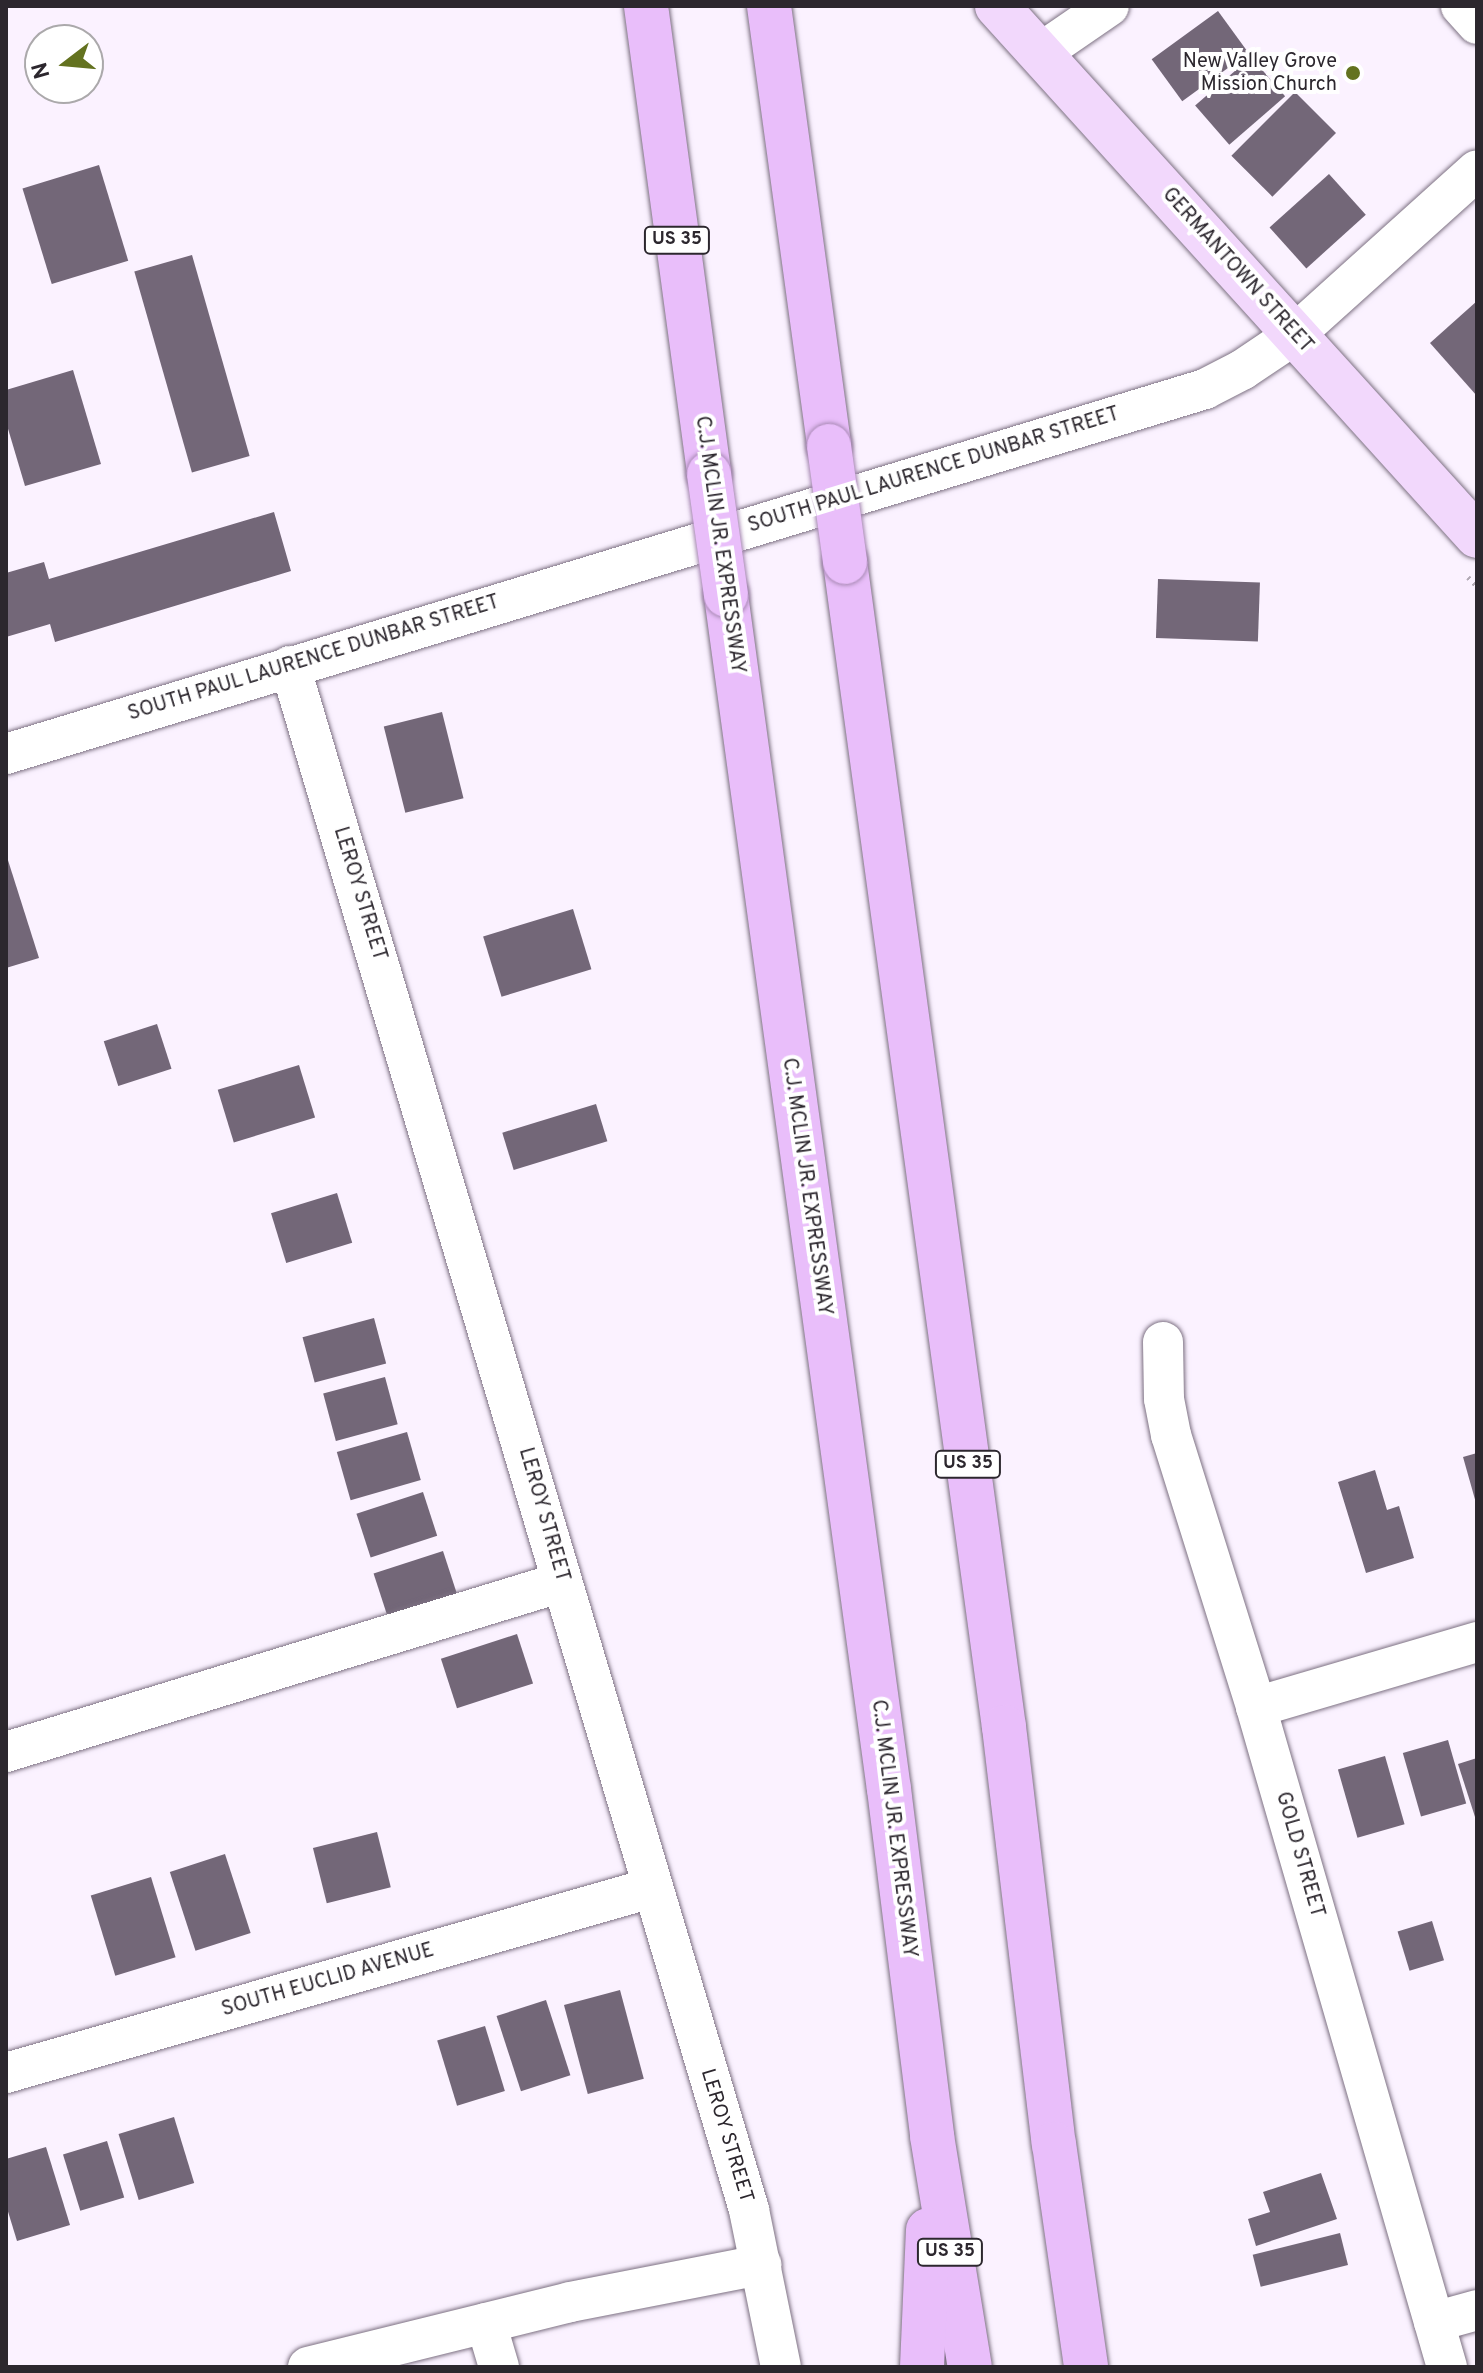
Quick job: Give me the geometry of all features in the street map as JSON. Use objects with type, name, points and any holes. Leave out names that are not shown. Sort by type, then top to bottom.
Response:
[{"type":"highway","name":"C.J. MCLIN JR. EXPRESSWAY","points":[[646,6],[884,1758],[932,2136],[970,2367]]},
{"type":"highway","name":"US 35","points":[[769,6],[1002,1712],[1054,2144],[1086,2367]]},
{"type":"highway","points":[[922,2367],[932,2136]]},
{"type":"main road","name":"GERMANTOWN STREET","points":[[997,6],[1042,52],[1477,536]]},
{"type":"street","points":[[1042,52],[1109,6]]},
{"type":"street","points":[[1461,6],[1477,24]]},
{"type":"street","name":"SOUTH PAUL LAURENCE DUNBAR STREET","points":[[6,754],[1205,389],[1242,370],[1294,335],[1477,170]]},
{"type":"street","name":"LEROY STREET","points":[[290,666],[749,2210],[781,2367]]},
{"type":"street","name":"GOLD STREET","points":[[1163,1342],[1164,1399],[1171,1435],[1256,1707],[1447,2367]]},
{"type":"street","points":[[6,1752],[562,1582]]},
{"type":"street","points":[[1256,1707],[1477,1642]]},
{"type":"street","name":"SOUTH EUCLID AVENUE","points":[[6,2073],[651,1888]]},
{"type":"street","points":[[308,2367],[570,2302],[761,2265]]},
{"type":"street","points":[[1434,2322],[1477,2310]]},
{"type":"street","points":[[486,2323],[499,2367]]},
{"type":"building","points":[[1218,11],[1249,53],[1182,101],[1152,59]]},
{"type":"building","points":[[1251,57],[1285,96],[1229,145],[1195,106]]},
{"type":"building","points":[[1295,92],[1336,133],[1272,197],[1231,156]]},
{"type":"building","points":[[99,165],[128,261],[52,284],[22,188]]},
{"type":"building","points":[[1329,174],[1366,215],[1306,268],[1270,228]]},
{"type":"building","points":[[192,255],[250,456],[192,472],[134,272]]},
{"type":"building","points":[[1477,301],[1477,396],[1430,343]]},
{"type":"building","points":[[73,370],[101,464],[25,486],[6,422],[6,390]]},
{"type":"building","points":[[274,512],[291,571],[55,642],[50,624],[6,637],[6,573],[44,562],[49,579]]},
{"type":"building","points":[[1158,579],[1260,583],[1258,642],[1156,638]]},
{"type":"building","points":[[442,712],[464,798],[405,813],[384,727]]},
{"type":"building","points":[[6,854],[39,958],[6,968]]},
{"type":"building","points":[[573,909],[591,969],[502,997],[483,936]]},
{"type":"building","points":[[157,1024],[172,1069],[118,1086],[104,1041]]},
{"type":"building","points":[[299,1065],[315,1118],[234,1142],[218,1090]]},
{"type":"building","points":[[596,1104],[607,1141],[514,1170],[502,1133]]},
{"type":"building","points":[[337,1193],[352,1243],[286,1263],[271,1213]]},
{"type":"building","points":[[374,1318],[386,1363],[315,1383],[303,1337]]},
{"type":"building","points":[[385,1377],[398,1424],[336,1441],[323,1394]]},
{"type":"building","points":[[407,1432],[421,1480],[351,1500],[337,1452]]},
{"type":"building","points":[[1477,1453],[1477,1503],[1476,1503],[1463,1457]]},
{"type":"building","points":[[1375,1470],[1387,1510],[1399,1506],[1414,1558],[1366,1573],[1338,1482]]},
{"type":"building","points":[[423,1492],[437,1536],[371,1557],[356,1514]]},
{"type":"building","points":[[443,1551],[457,1594],[387,1616],[374,1574]]},
{"type":"building","points":[[517,1634],[533,1683],[457,1708],[441,1659]]},
{"type":"building","points":[[1448,1740],[1466,1803],[1421,1816],[1403,1753]]},
{"type":"building","points":[[1385,1756],[1405,1824],[1357,1838],[1338,1770]]},
{"type":"building","points":[[1477,1758],[1477,1820],[1476,1820],[1458,1764]]},
{"type":"building","points":[[377,1832],[391,1887],[327,1903],[313,1848]]},
{"type":"building","points":[[225,1854],[251,1933],[195,1951],[170,1872]]},
{"type":"building","points":[[151,1877],[176,1957],[115,1976],[91,1895]]},
{"type":"building","points":[[1432,1921],[1444,1960],[1410,1971],[1398,1932]]},
{"type":"building","points":[[620,1990],[644,2079],[588,2094],[564,2005]]},
{"type":"building","points":[[546,2000],[570,2075],[521,2091],[497,2016]]},
{"type":"building","points":[[485,2026],[505,2091],[457,2106],[437,2041]]},
{"type":"building","points":[[174,2117],[194,2183],[139,2200],[119,2134]]},
{"type":"building","points":[[107,2141],[124,2197],[80,2211],[63,2154]]},
{"type":"building","points":[[46,2147],[70,2225],[17,2241],[6,2205],[6,2159]]},
{"type":"building","points":[[1321,2173],[1337,2219],[1256,2246],[1248,2219],[1270,2212],[1263,2192]]},
{"type":"building","points":[[1340,2233],[1348,2265],[1261,2287],[1253,2255]]},
{"type":"place","name":"New Valley Grove Mission Church","points":[[1353,73]]}]
